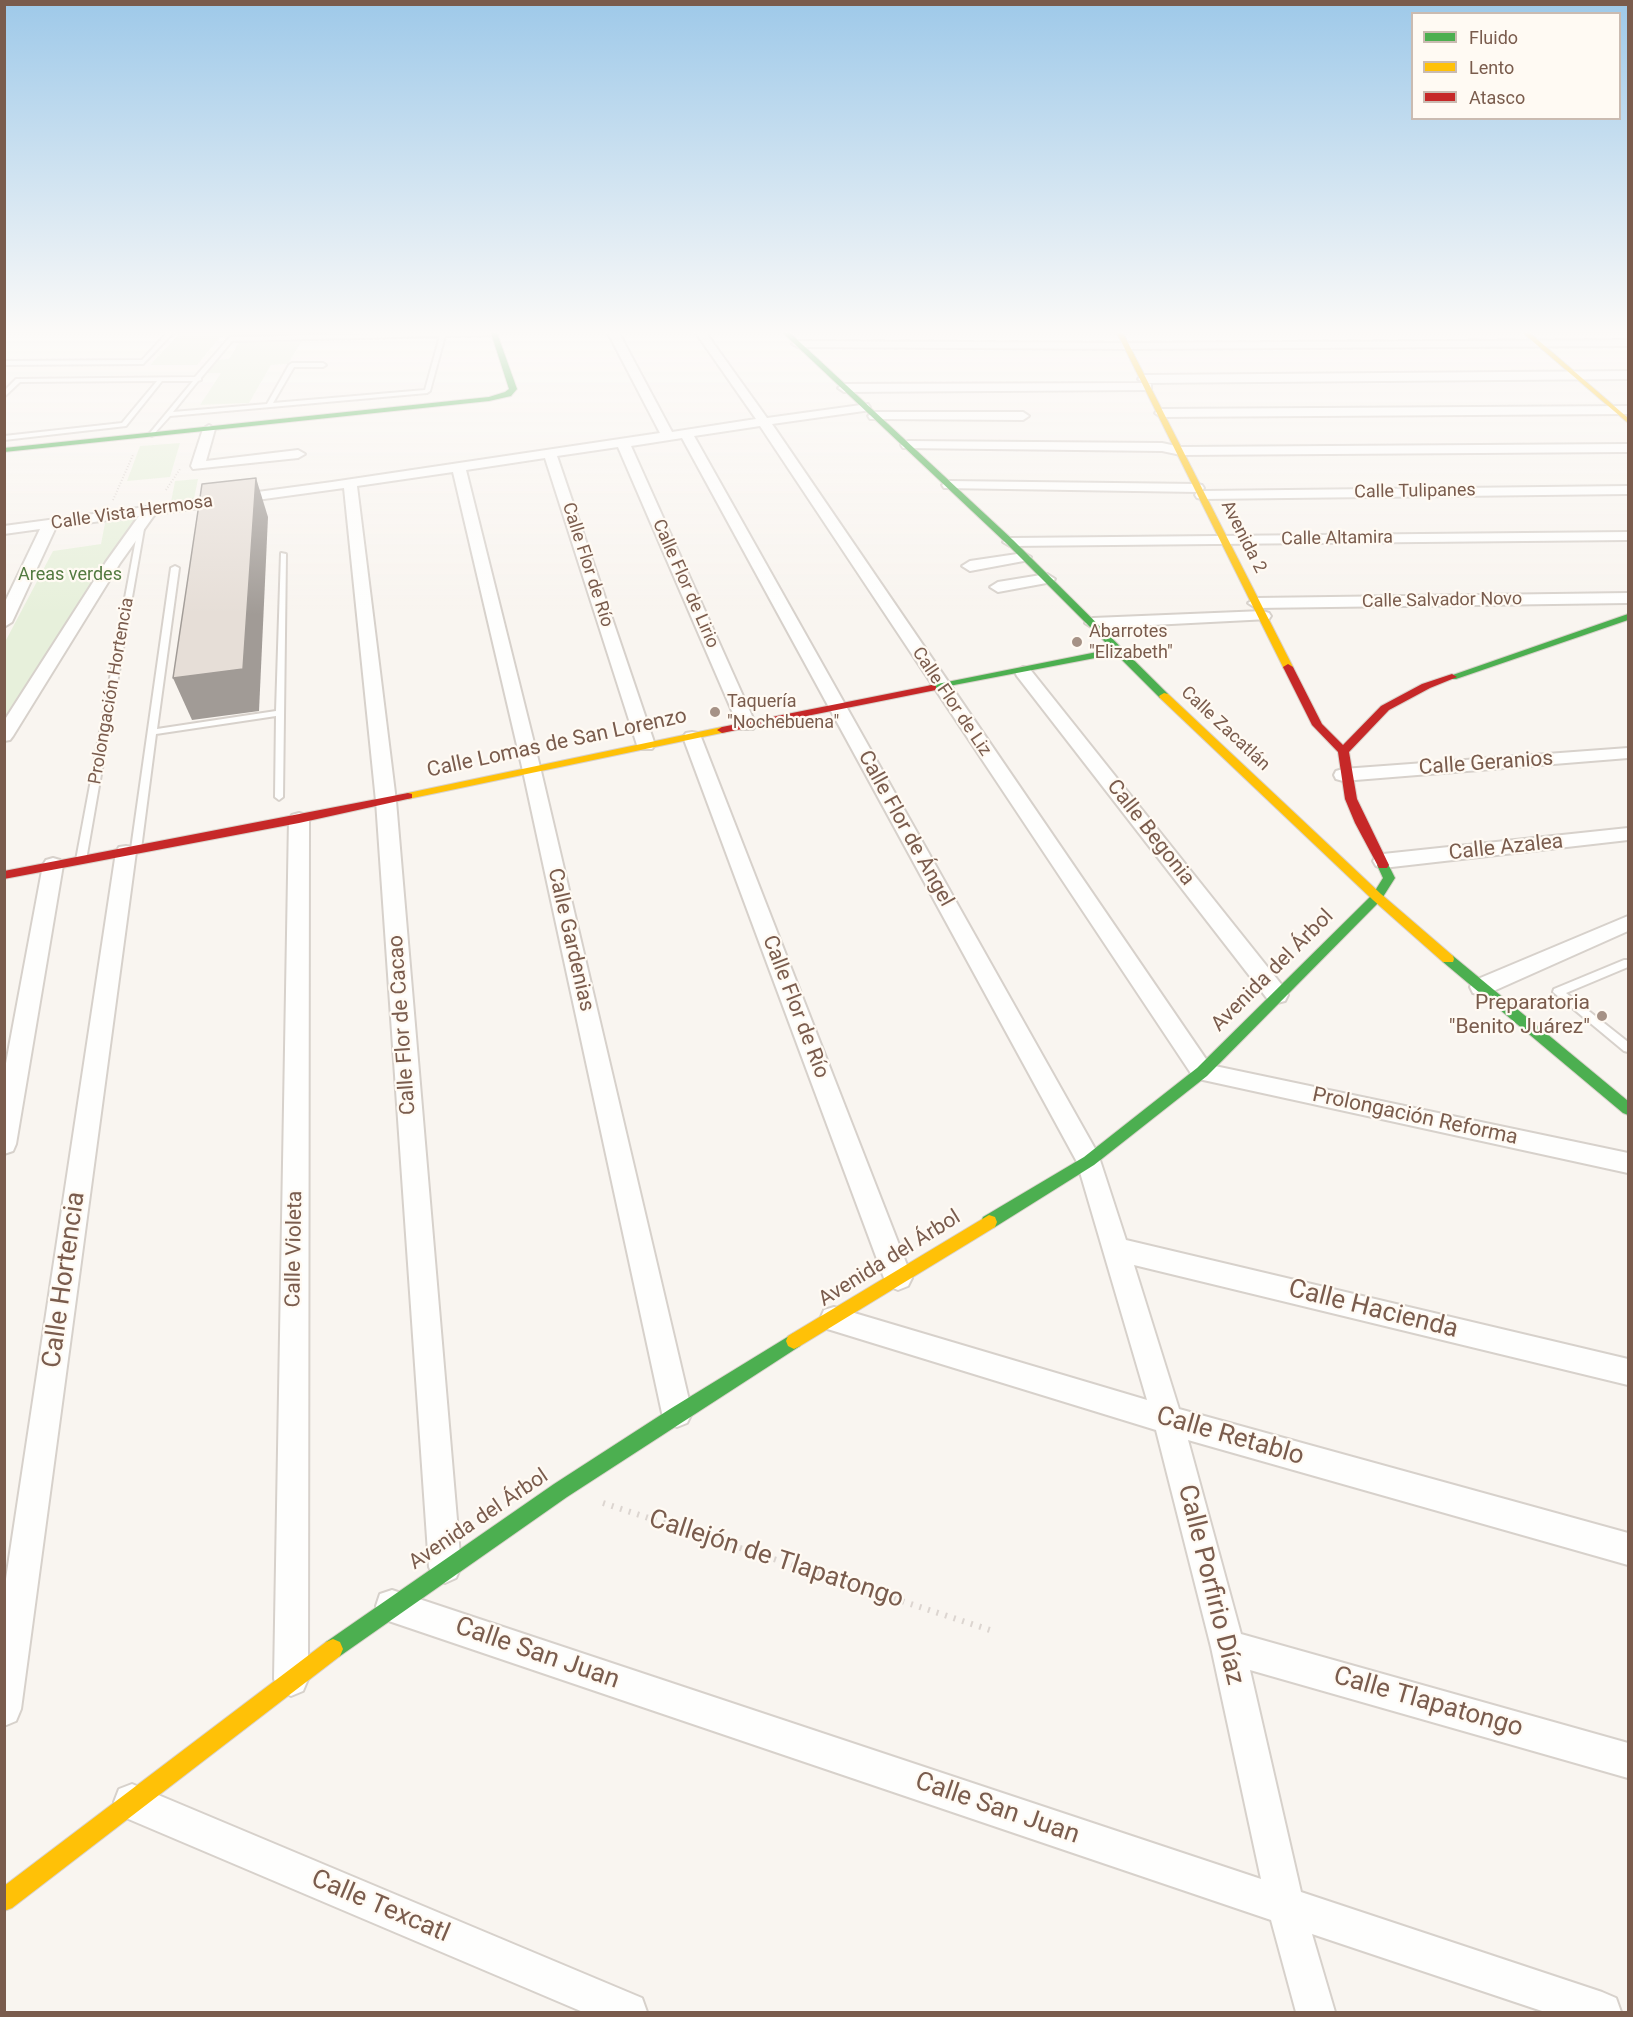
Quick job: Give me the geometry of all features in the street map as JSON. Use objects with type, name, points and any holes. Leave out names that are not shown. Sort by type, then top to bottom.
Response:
[{"type":"street","points":[[4,450],[226,427]]},
{"type":"street","name":"Calle Flor de Ángel","points":[[673,427],[838,708],[1089,1161]]},
{"type":"street","name":"Calle Vista Hermosa","points":[[4,530],[105,517],[146,517],[350,483],[722,427]]},
{"type":"street","name":"Calle Flor de Liz","points":[[767,427],[1202,1071]]},
{"type":"street","name":"Calle Zacatlán","points":[[886,427],[1010,542],[1093,623],[1117,651],[1377,897],[1480,987],[1629,1109]]},
{"type":"street","name":"Avenida 2","points":[[1168,427],[1317,725],[1343,751]]},
{"type":"street","points":[[209,429],[198,466],[298,454]]},
{"type":"street","name":"Calle Flor de Lirio","points":[[624,443],[747,725]]},
{"type":"street","points":[[908,446],[1162,447],[1181,451],[1629,448]]},
{"type":"street","name":"Calle Flor de Río","points":[[550,454],[646,745]]},
{"type":"street","name":"Calle Gardenias","points":[[459,467],[532,771],[677,1413]]},
{"type":"street","name":"Calle Flor de Cacao","points":[[350,483],[386,801],[445,1567]]},
{"type":"street","name":"Calle Tulipanes","points":[[949,485],[1199,491],[1629,490]]},
{"type":"street","points":[[4,736],[113,562],[146,517]]},
{"type":"street","points":[[4,622],[50,524]]},
{"type":"street","name":"Calle Altamira","points":[[1010,542],[1629,536]]},
{"type":"street","points":[[970,566],[1024,557]]},
{"type":"street","points":[[998,587],[1047,579]]},
{"type":"street","name":"Calle Salvador Novo","points":[[1093,623],[1260,610],[1629,598]]},
{"type":"street","points":[[1383,861],[1361,826],[1346,793],[1343,751],[1385,708],[1426,686],[1629,617]]},
{"type":"street","name":"Calle Lomas de San Lorenzo","points":[[4,875],[298,819],[646,745],[1023,672],[1117,651]]},
{"type":"street","name":"Calle Begonia","points":[[1023,672],[1277,995]]},
{"type":"street","name":"Calle Flor de Río","points":[[692,736],[898,1278]]},
{"type":"street","name":"Calle Geranios","points":[[1343,775],[1629,753]]},
{"type":"street","name":"Calle Violeta","points":[[291,1679],[298,819]]},
{"type":"street","name":"Calle Azalea","points":[[1383,861],[1629,834]]},
{"type":"street","name":"Calle Hortencia","points":[[4,1709],[131,850]]},
{"type":"street","name":"Avenida del Árbol","points":[[4,1900],[291,1679],[445,1567],[677,1413],[1089,1161],[1202,1071],[1377,897],[1389,878],[1383,861]]},
{"type":"street","points":[[4,1144],[53,865]]},
{"type":"street","points":[[1480,987],[1629,922]]},
{"type":"street","name":"Prolongación Reforma","points":[[1202,1071],[1629,1163]]},
{"type":"street","name":"Calle Porfirio Díaz","points":[[1089,1161],[1168,1420],[1228,1647],[1286,1906],[1315,2013]]},
{"type":"street","name":"Calle Hacienda","points":[[1117,1249],[1629,1372]]},
{"type":"street","name":"Calle Retablo","points":[[834,1319],[1168,1420],[1629,1549]]},
{"type":"street","name":"Calle San Juan","points":[[392,1606],[1602,2013]]},
{"type":"street","name":"Calle Tlapatongo","points":[[1228,1647],[1629,1760]]},
{"type":"street","name":"Calle Texcatl","points":[[132,1802],[628,2013]]},
{"type":"lane","points":[[4,438],[104,427]]},
{"type":"lane","points":[[147,435],[155,427]]},
{"type":"lane","name":"Prolongación Hortencia","points":[[81,860],[146,517]]},
{"type":"lane","points":[[279,797],[283,554]]},
{"type":"lane","points":[[131,850],[152,732],[176,568]]},
{"type":"lane","points":[[152,732],[280,713]]},
{"type":"lane","points":[[1629,963],[1558,992],[1629,1048]]},
{"type":"path","points":[[105,517],[147,435]]},
{"type":"path","name":"Callejón de Tlapatongo","points":[[562,1490],[990,1630]]},
{"type":"green space","points":[[180,443],[170,477],[127,481],[140,446]]},
{"type":"green space","points":[[198,479],[194,499],[171,502],[175,481]]},
{"type":"green space","name":"Areas verdes","points":[[138,519],[5,723],[5,642],[53,551],[101,544],[105,523]]},
{"type":"building","points":[[256,478],[243,669],[173,678],[202,484]]},
{"type":"traffic: fast","points":[[4,450],[222,427]]},
{"type":"traffic: fast","points":[[887,427],[1010,542],[1164,696]]},
{"type":"traffic: fast","points":[[1452,677],[1628,617]]},
{"type":"traffic: fast","points":[[932,688],[1117,651]]},
{"type":"traffic: fast","points":[[989,1222],[1089,1161],[1202,1072],[1377,897],[1389,878],[1383,865]]},
{"type":"traffic: fast","points":[[1448,959],[1628,1109]]},
{"type":"traffic: fast","points":[[333,1649],[560,1490],[794,1341]]},
{"type":"traffic: slow","points":[[1167,427],[1288,667]]},
{"type":"traffic: slow","points":[[1164,696],[1377,897],[1448,959]]},
{"type":"traffic: slow","points":[[408,796],[722,730]]},
{"type":"traffic: slow","points":[[794,1341],[989,1222]]},
{"type":"traffic: slow","points":[[4,1900],[333,1649]]},
{"type":"traffic: jam","points":[[1288,667],[1317,725],[1343,751]]},
{"type":"traffic: jam","points":[[1383,865],[1351,799],[1343,751],[1385,708],[1426,686],[1452,677]]},
{"type":"traffic: jam","points":[[722,730],[932,688]]},
{"type":"traffic: jam","points":[[4,875],[408,796]]},
{"type":"place","name":"Abarrotes \"Elizabeth\"","points":[[1077,642]]},
{"type":"place","name":"Taquería \"Nochebuena\"","points":[[715,712]]},
{"type":"place","name":"Preparatoria \"Benito Juárez\"","points":[[1602,1016]]}]
